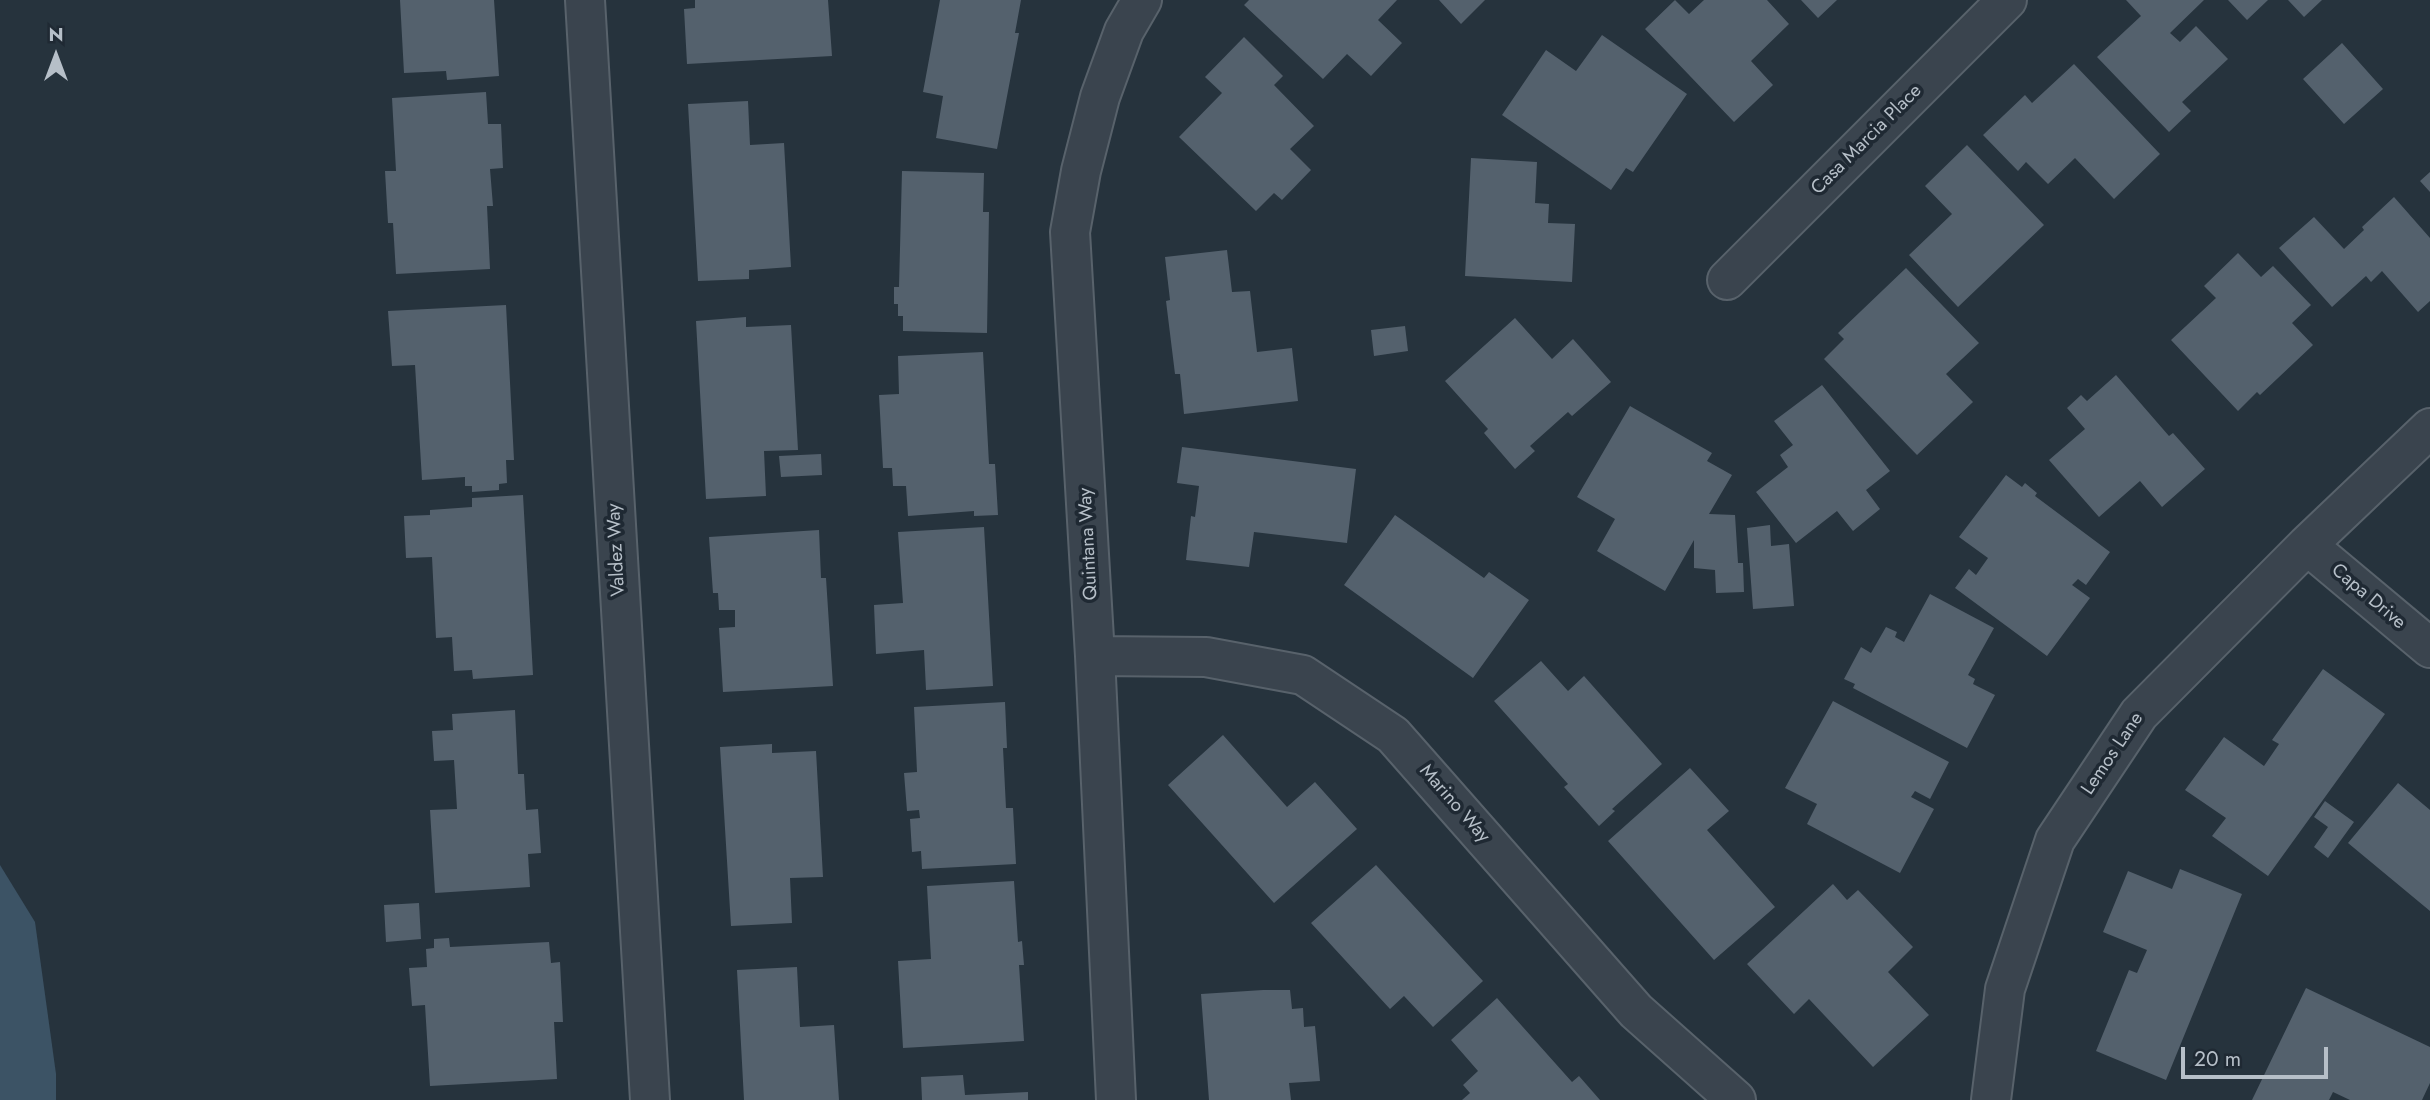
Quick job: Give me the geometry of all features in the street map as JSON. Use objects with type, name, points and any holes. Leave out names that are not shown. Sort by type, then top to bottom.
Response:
[{"type":"street","name":"Valdez Way","points":[[584,0],[650,1100]]},
{"type":"street","name":"Quintana Way","points":[[1116,1100],[1095,656],[1070,232],[1081,171],[1100,97],[1124,31],[1142,0]]},
{"type":"street","name":"Casa Marcia Place","points":[[1727,280],[2007,0]]},
{"type":"street","name":"Lemos Lane","points":[[1991,1100],[2005,989],[2055,840],[2139,714],[2307,545],[2430,428]]},
{"type":"street","name":"Capa Drive","points":[[2307,545],[2430,648]]},
{"type":"street","name":"Marino Way","points":[[1095,656],[1206,657],[1303,675],[1392,735],[1636,1012],[1736,1100]]},
{"type":"water","points":[[0,865],[35,922],[56,1074],[56,1100],[0,1100]]},
{"type":"building","points":[[400,0],[494,0],[499,76],[447,80],[446,71],[404,73]]},
{"type":"building","points":[[695,0],[828,0],[832,56],[687,64],[684,9],[695,8]]},
{"type":"building","points":[[940,0],[1021,0],[1015,33],[1019,33],[997,149],[936,138],[943,96],[923,92]]},
{"type":"building","points":[[1249,0],[1397,0],[1378,20],[1402,43],[1371,76],[1347,54],[1323,79],[1244,5]]},
{"type":"building","points":[[1439,0],[1485,0],[1461,24]]},
{"type":"building","points":[[1675,0],[1689,14],[1704,0],[1767,0],[1789,24],[1751,61],[1773,85],[1734,122],[1645,29]]},
{"type":"building","points":[[1801,0],[1837,0],[1818,18]]},
{"type":"building","points":[[2126,0],[2204,0],[2170,33],[2180,42],[2196,26],[2228,59],[2182,102],[2191,111],[2169,132],[2097,57],[2141,16]]},
{"type":"building","points":[[2228,0],[2268,0],[2247,20]]},
{"type":"building","points":[[2288,0],[2322,0],[2304,17]]},
{"type":"building","points":[[1602,35],[1687,94],[1633,172],[1626,168],[1611,190],[1502,115],[1546,50],[1576,71]]},
{"type":"building","points":[[1244,37],[1283,76],[1274,85],[1314,126],[1290,149],[1311,170],[1282,200],[1274,193],[1256,211],[1179,137],[1222,93],[1205,77]]},
{"type":"building","points":[[2342,43],[2383,89],[2344,124],[2303,79]]},
{"type":"building","points":[[2074,64],[2160,154],[2114,199],[2075,158],[2048,184],[2026,162],[2018,171],[1983,135],[2025,95],[2032,103]]},
{"type":"building","points":[[486,92],[488,124],[501,124],[503,168],[490,169],[493,206],[487,206],[490,269],[396,274],[393,223],[388,223],[385,171],[396,171],[392,98]]},
{"type":"building","points":[[748,101],[750,145],[784,143],[791,267],[749,270],[749,279],[698,281],[688,104]]},
{"type":"building","points":[[1967,145],[2044,225],[1958,307],[1909,255],[1952,214],[1925,186]]},
{"type":"building","points":[[1471,158],[1537,162],[1535,203],[1549,204],[1548,223],[1575,224],[1572,282],[1465,276]]},
{"type":"building","points":[[902,171],[984,173],[983,212],[989,212],[987,333],[903,331],[903,316],[898,316],[898,304],[894,304],[894,287],[899,287]]},
{"type":"building","points":[[2430,172],[2430,192],[2420,181]]},
{"type":"building","points":[[2394,197],[2430,238],[2430,301],[2418,312],[2382,271],[2371,282],[2366,276],[2332,307],[2279,248],[2314,217],[2344,249],[2364,230],[2362,227]]},
{"type":"building","points":[[1227,250],[1232,292],[1250,291],[1257,352],[1292,348],[1298,401],[1184,414],[1180,374],[1175,374],[1166,301],[1170,300],[1165,257]]},
{"type":"building","points":[[2238,253],[2261,277],[2273,266],[2311,305],[2292,323],[2313,345],[2260,395],[2257,392],[2238,411],[2171,340],[2216,298],[2204,286]]},
{"type":"building","points":[[1906,268],[1979,343],[1946,374],[1973,402],[1917,455],[1824,359],[1844,339],[1838,333]]},
{"type":"building","points":[[506,305],[514,460],[506,460],[507,483],[499,484],[499,490],[472,492],[472,486],[465,486],[465,477],[422,480],[415,365],[392,366],[388,311]]},
{"type":"building","points":[[746,317],[746,327],[791,325],[798,450],[764,451],[766,496],[706,499],[696,321]]},
{"type":"building","points":[[1515,318],[1552,359],[1573,339],[1611,382],[1572,416],[1568,412],[1530,446],[1535,451],[1515,469],[1484,433],[1488,429],[1445,381]]},
{"type":"building","points":[[1405,326],[1408,351],[1374,356],[1371,330]]},
{"type":"building","points":[[983,352],[989,464],[995,464],[998,515],[974,516],[974,511],[908,516],[906,486],[893,486],[892,468],[883,468],[879,395],[899,394],[898,356]]},
{"type":"building","points":[[2116,375],[2169,436],[2173,433],[2205,469],[2162,507],[2140,481],[2099,517],[2049,460],[2085,429],[2067,408],[2081,395],[2087,401]]},
{"type":"building","points":[[1822,385],[1890,471],[1866,490],[1880,509],[1853,531],[1837,511],[1796,543],[1756,492],[1788,467],[1780,455],[1793,445],[1774,421]]},
{"type":"building","points":[[1630,406],[1712,453],[1707,461],[1732,475],[1709,514],[1735,515],[1738,563],[1743,563],[1744,592],[1716,593],[1715,570],[1694,568],[1694,540],[1665,591],[1597,551],[1615,519],[1577,497]]},
{"type":"building","points":[[1182,447],[1356,469],[1347,543],[1254,532],[1249,567],[1186,560],[1191,516],[1195,517],[1199,486],[1177,483]]},
{"type":"building","points":[[821,454],[822,475],[781,477],[779,456]]},
{"type":"building","points":[[2006,475],[2022,487],[2025,483],[2037,493],[2035,496],[2110,552],[2086,585],[2078,579],[2072,585],[2090,598],[2047,656],[1955,588],[1969,569],[1976,575],[1988,558],[1959,537]]},
{"type":"building","points":[[523,495],[533,675],[473,679],[472,670],[454,671],[452,637],[436,638],[432,557],[406,558],[404,516],[430,515],[430,510],[472,507],[472,498]]},
{"type":"building","points":[[1395,515],[1484,578],[1489,572],[1529,600],[1473,678],[1344,585]]},
{"type":"building","points":[[1770,525],[1771,546],[1789,544],[1794,606],[1753,609],[1747,528]]},
{"type":"building","points":[[984,527],[993,686],[926,690],[924,650],[876,654],[874,605],[903,603],[898,532]]},
{"type":"building","points":[[819,530],[821,578],[826,578],[833,686],[723,692],[719,628],[735,627],[735,610],[719,610],[718,593],[713,593],[709,537]]},
{"type":"building","points":[[1930,594],[1994,628],[1968,675],[1975,679],[1973,684],[1995,695],[1967,748],[1853,688],[1855,684],[1844,679],[1861,647],[1871,653],[1886,627],[1897,632],[1895,637],[1904,642]]},
{"type":"building","points":[[1541,661],[1568,691],[1584,676],[1662,764],[1612,809],[1615,811],[1599,826],[1564,787],[1568,784],[1494,701]]},
{"type":"building","points":[[2323,669],[2385,714],[2268,876],[2212,836],[2226,818],[2185,790],[2224,737],[2264,766],[2279,744],[2272,740]]},
{"type":"building","points":[[1833,701],[1949,762],[1930,799],[1915,791],[1911,797],[1934,809],[1900,873],[1807,824],[1817,804],[1785,788]]},
{"type":"building","points":[[1005,702],[1007,748],[1003,748],[1006,808],[1013,808],[1016,864],[922,869],[921,851],[912,852],[910,819],[920,818],[919,810],[907,811],[904,773],[917,772],[914,707]]},
{"type":"building","points":[[515,710],[518,774],[524,774],[526,810],[538,809],[541,853],[528,854],[530,887],[435,893],[430,810],[457,809],[454,760],[434,761],[432,731],[453,730],[452,714]]},
{"type":"building","points":[[1223,735],[1287,807],[1315,782],[1357,829],[1274,903],[1168,785]]},
{"type":"building","points":[[772,744],[772,753],[816,751],[823,877],[790,878],[792,923],[731,926],[720,747]]},
{"type":"building","points":[[1690,768],[1729,811],[1707,830],[1775,907],[1714,960],[1608,841]]},
{"type":"building","points":[[2398,783],[2430,810],[2430,911],[2348,843]]},
{"type":"building","points":[[2325,801],[2354,822],[2328,858],[2314,847],[2328,827],[2314,817]]},
{"type":"building","points":[[1376,865],[1483,981],[1433,1027],[1404,996],[1390,1009],[1311,923]]},
{"type":"building","points":[[2180,869],[2242,894],[2166,1080],[2096,1051],[2129,970],[2137,973],[2147,950],[2103,932],[2128,871],[2172,889]]},
{"type":"building","points":[[1014,881],[1018,942],[1022,941],[1024,965],[1019,965],[1024,1041],[903,1048],[898,961],[931,959],[927,886]]},
{"type":"building","points":[[1833,884],[1847,900],[1858,890],[1913,947],[1888,972],[1929,1015],[1873,1067],[1809,999],[1794,1014],[1747,964]]},
{"type":"building","points":[[419,903],[421,939],[386,942],[384,905]]},
{"type":"building","points":[[449,938],[450,947],[549,942],[551,963],[560,962],[563,1022],[554,1022],[557,1079],[430,1086],[425,1005],[412,1006],[409,968],[427,967],[426,949],[434,948],[434,939]]},
{"type":"building","points":[[797,967],[800,1027],[834,1025],[839,1100],[744,1100],[737,970]]},
{"type":"building","points":[[2306,988],[2430,1047],[2430,1083],[2422,1100],[2350,1100],[2333,1092],[2329,1100],[2252,1100]]},
{"type":"building","points":[[1290,990],[1292,1009],[1303,1008],[1304,1027],[1315,1026],[1320,1081],[1289,1083],[1291,1100],[1209,1100],[1201,994]]},
{"type":"building","points":[[1497,998],[1572,1082],[1579,1076],[1600,1100],[1462,1100],[1470,1093],[1463,1085],[1478,1071],[1451,1040]]},
{"type":"building","points":[[963,1075],[965,1095],[1028,1092],[1028,1100],[922,1100],[921,1077]]}]
